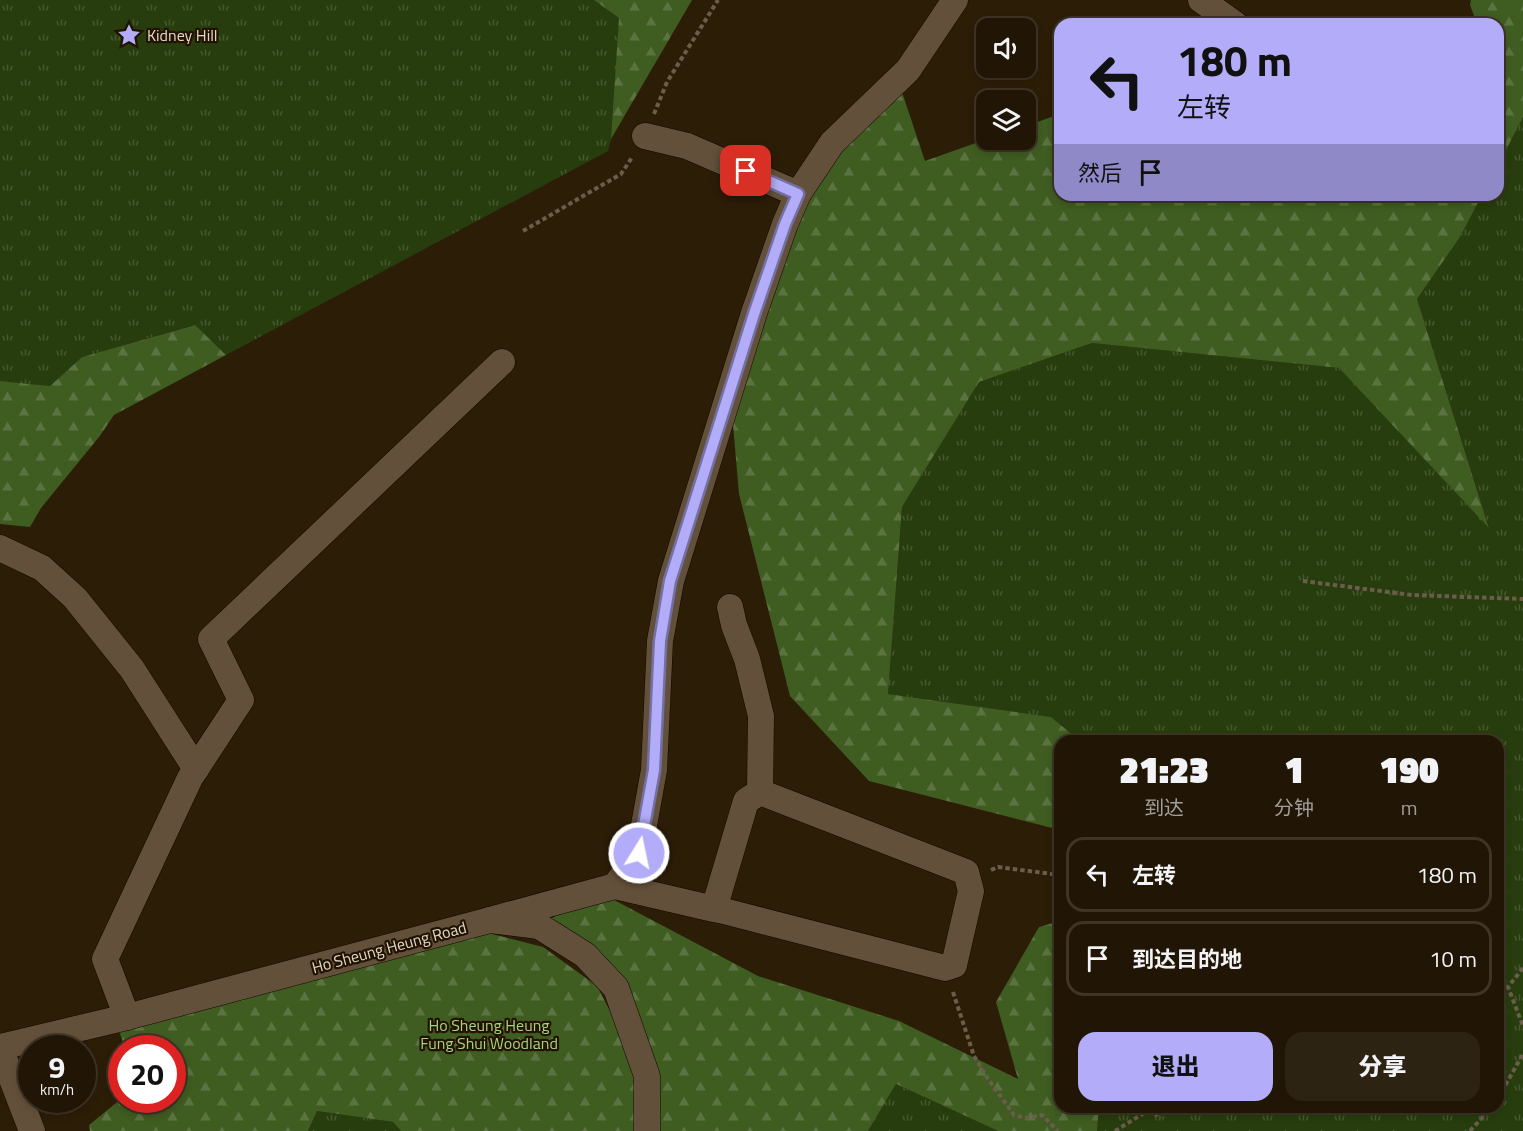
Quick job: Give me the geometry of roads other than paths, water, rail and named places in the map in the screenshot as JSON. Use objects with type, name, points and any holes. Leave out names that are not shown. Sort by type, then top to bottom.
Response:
[{"type":"street","points":[[615,886],[639,853],[649,801],[654,770],[660,641],[670,581],[754,314],[785,224],[798,194],[832,142],[908,70],[955,0]]},
{"type":"street","points":[[1201,0],[1226,18]]},
{"type":"street","points":[[645,136],[687,146],[798,194]]},
{"type":"street","points":[[127,1017],[105,959],[196,769],[241,700],[211,639],[502,362]]},
{"type":"street","points":[[0,548],[42,568],[75,598],[132,669],[196,769]]},
{"type":"street","points":[[730,607],[747,659],[761,716],[760,792]]},
{"type":"street","points":[[714,909],[746,801],[760,792]]},
{"type":"street","points":[[490,920],[615,886],[945,968],[954,965],[971,891],[966,872],[760,792]]},
{"type":"street","name":"Ho Sheung Heung Road","points":[[0,1048],[127,1017],[490,920],[538,926],[585,955],[616,988],[646,1076],[646,1131]]},
{"type":"street","points":[[0,1048],[32,1131]]},
{"type":"place","name":"Kidney Hill","points":[[129,35]]},
{"type":"park label","name":"Ho Sheung Heung Fung Shui Woodland","points":[[489,1034]]}]
